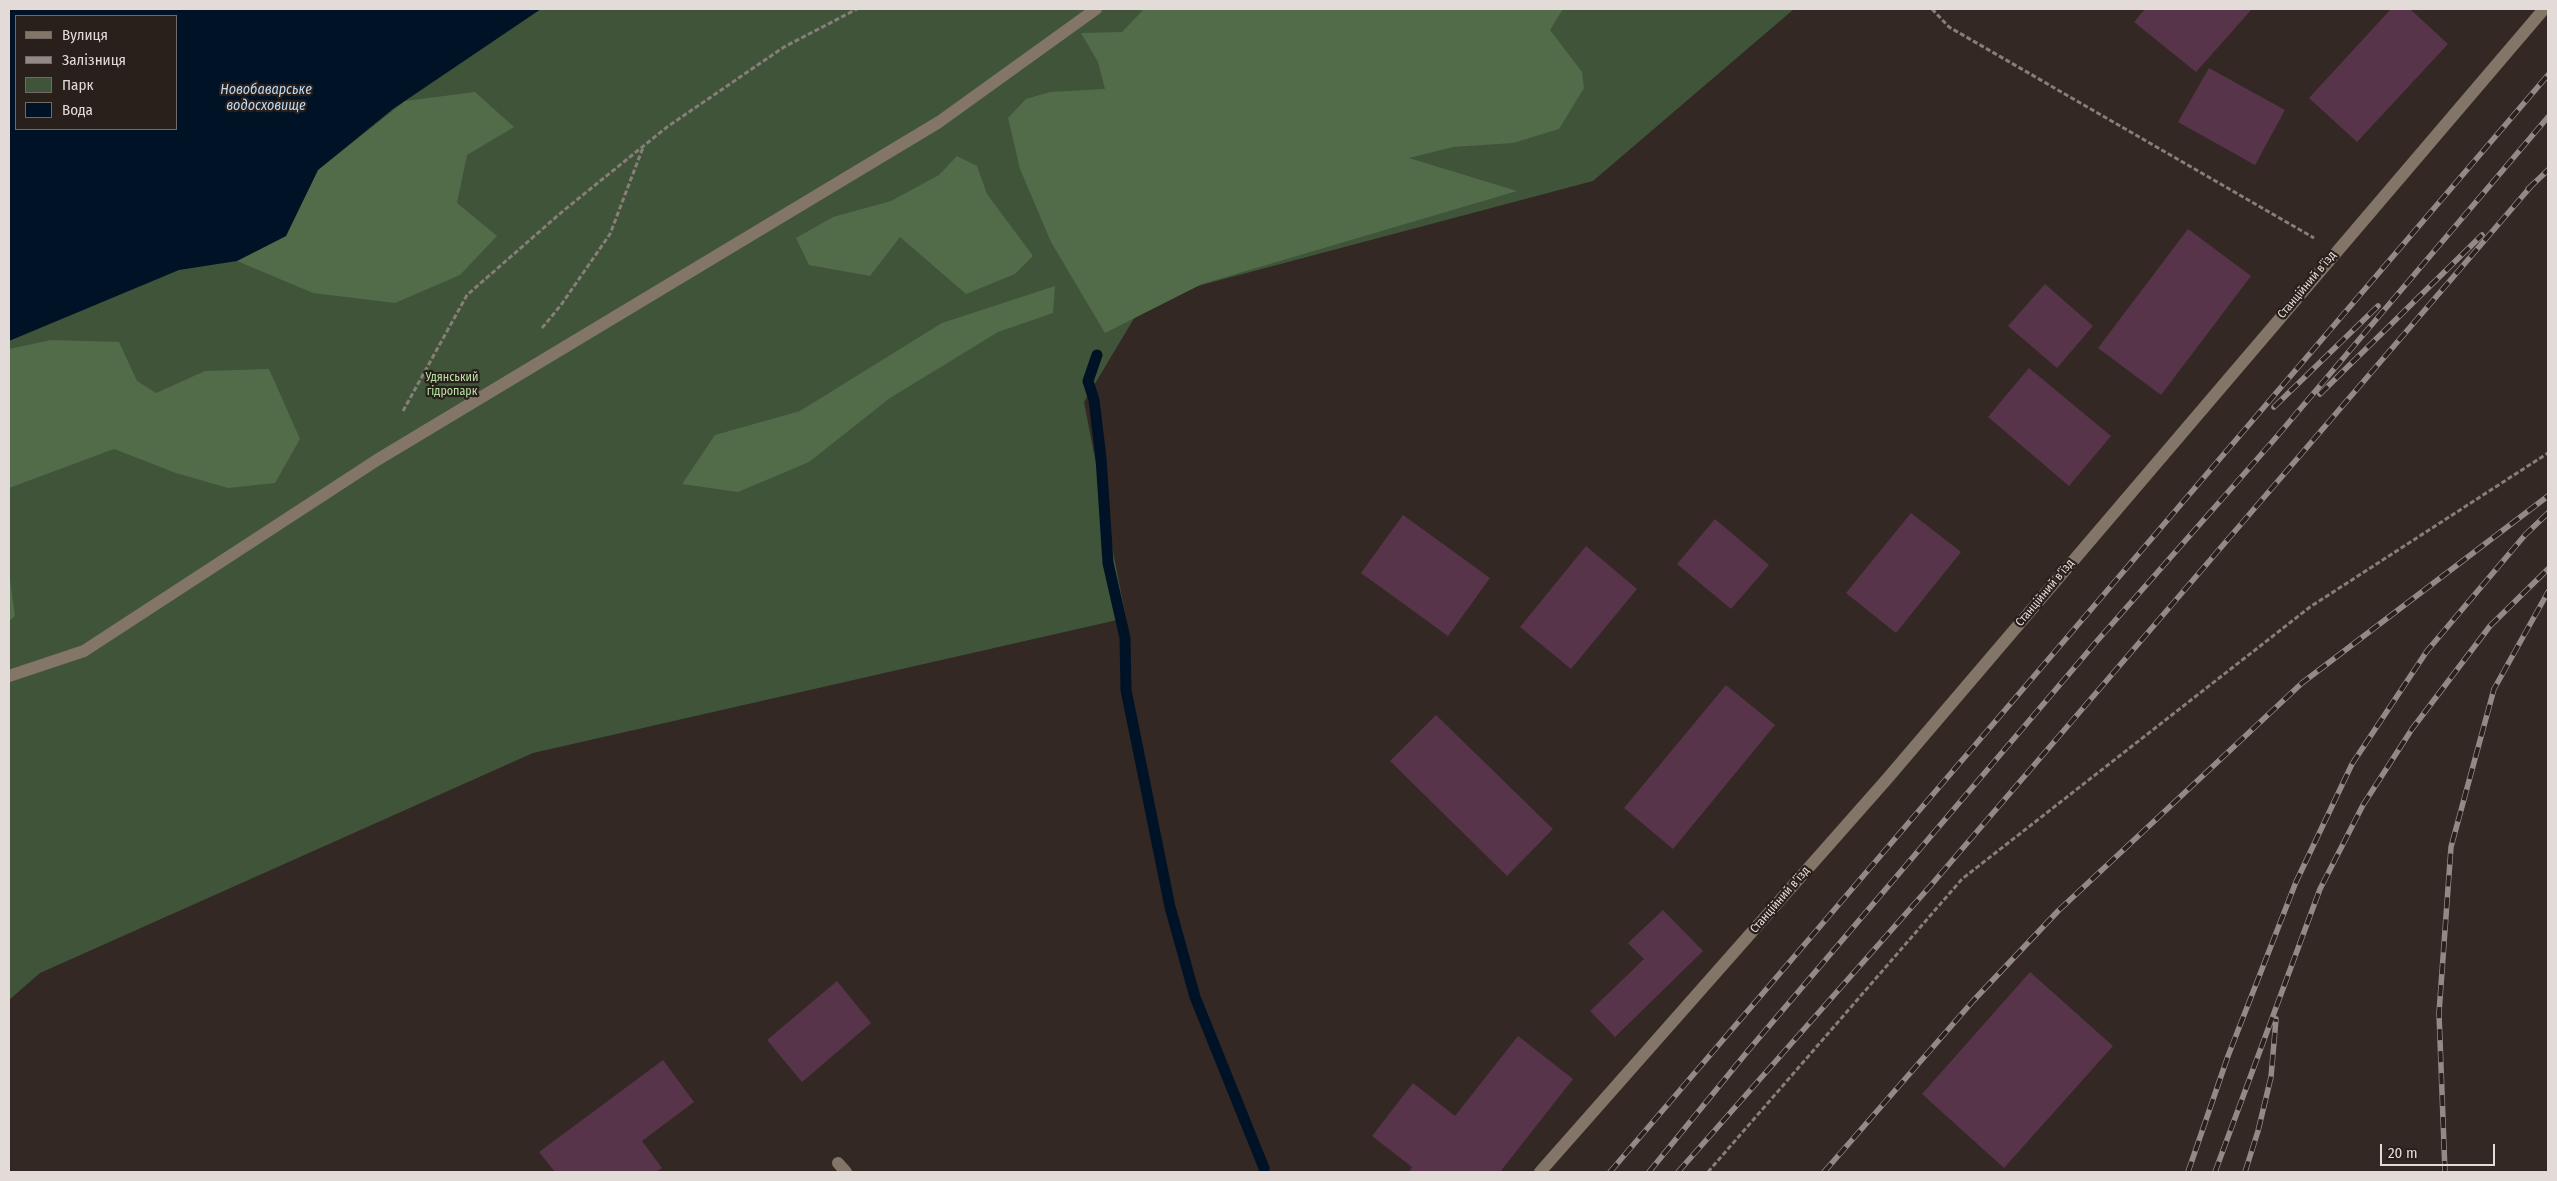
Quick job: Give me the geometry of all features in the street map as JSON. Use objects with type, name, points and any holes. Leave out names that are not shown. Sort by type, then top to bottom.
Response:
[{"type":"street","points":[[9,676],[84,651],[377,460],[939,122],[1096,9]]},
{"type":"street","name":"Станційний в’їзд","points":[[1540,1172],[1887,779],[2544,9]]},
{"type":"path","points":[[400,418],[467,295],[563,210],[644,144],[784,47],[857,9]]},
{"type":"path","points":[[1932,9],[1948,27],[2336,251]]},
{"type":"path","points":[[537,334],[561,304],[610,234],[644,144]]},
{"type":"path","points":[[1708,1172],[1962,879],[2310,607],[2548,453]]},
{"type":"green space","name":"Удянський гідропарк","points":[[9,9],[1794,9],[1593,181],[1145,300],[1084,402],[1126,618],[533,753],[40,973],[9,1000]]},
{"type":"green space","points":[[1144,9],[1563,9],[1550,30],[1582,72],[1584,88],[1559,129],[1513,143],[1453,147],[1409,158],[1517,191],[1202,284],[1105,333],[1051,242],[1020,169],[1008,118],[1026,99],[1050,92],[1105,89],[1098,62],[1081,33],[1122,32]]},
{"type":"green space","points":[[475,92],[514,127],[467,155],[457,203],[497,236],[460,275],[395,303],[313,293],[237,261],[286,236],[318,170],[405,101]]},
{"type":"green space","points":[[957,156],[977,166],[987,194],[1033,256],[1015,274],[966,294],[900,237],[870,276],[809,265],[796,238],[833,217],[891,201],[939,175]]},
{"type":"green space","points":[[1055,286],[1053,313],[998,332],[890,398],[809,462],[738,492],[682,484],[715,435],[800,411],[942,323]]},
{"type":"green space","points":[[51,340],[119,342],[137,381],[156,393],[205,371],[269,369],[300,439],[275,483],[228,488],[176,473],[114,449],[9,488],[9,349]]},
{"type":"green space","points":[[9,572],[15,616],[9,621]]},
{"type":"water","name":"Новобаварське водосховище","points":[[9,9],[541,9],[393,109],[318,170],[286,236],[237,261],[179,270],[9,341]]},
{"type":"building","points":[[2145,9],[2252,9],[2196,72],[2134,22]]},
{"type":"building","points":[[2391,9],[2410,9],[2448,44],[2357,142],[2309,98]]},
{"type":"building","points":[[2209,68],[2285,110],[2255,165],[2178,122]]},
{"type":"building","points":[[2188,229],[2251,276],[2161,395],[2098,348]]},
{"type":"building","points":[[2045,284],[2093,326],[2057,368],[2008,326]]},
{"type":"building","points":[[2029,368],[2111,436],[2069,486],[1988,417]]},
{"type":"building","points":[[1911,513],[1961,552],[1896,633],[1846,593]]},
{"type":"building","points":[[1403,515],[1490,578],[1448,636],[1361,573]]},
{"type":"building","points":[[1715,519],[1769,565],[1731,609],[1677,564]]},
{"type":"building","points":[[1586,546],[1637,589],[1571,669],[1520,627]]},
{"type":"building","points":[[1726,685],[1775,725],[1673,849],[1624,808]]},
{"type":"building","points":[[1436,715],[1553,829],[1507,876],[1390,761]]},
{"type":"building","points":[[1663,910],[1703,951],[1615,1037],[1590,1011],[1644,959],[1628,943]]},
{"type":"building","points":[[2030,972],[2113,1046],[2004,1168],[1922,1094]]},
{"type":"building","points":[[837,981],[871,1023],[802,1082],[767,1040]]},
{"type":"building","points":[[1518,1036],[1573,1079],[1500,1172],[1409,1172],[1412,1167],[1372,1136],[1413,1083],[1455,1116]]},
{"type":"building","points":[[663,1060],[694,1102],[642,1141],[662,1168],[656,1172],[555,1172],[539,1152]]},
{"type":"waterway","points":[[1097,355],[1088,381],[1094,400],[1101,458],[1108,563],[1125,638],[1126,690],[1170,907],[1195,997],[1264,1172]]},
{"type":"railway","points":[[1610,1172],[2548,75]]},
{"type":"railway","points":[[1649,1172],[1747,1052],[2097,641],[2273,441],[2548,117]]},
{"type":"railway","points":[[2528,189],[2548,170]]},
{"type":"railway","points":[[1678,1172],[1932,884],[2533,184]]},
{"type":"railway","points":[[2320,394],[2482,235]]},
{"type":"railway","points":[[2274,407],[2378,306]]},
{"type":"railway","points":[[1824,1172],[1973,1001],[2058,911],[2302,683],[2548,496]]},
{"type":"railway","points":[[2188,1172],[2228,1056],[2296,882],[2352,764],[2427,651],[2525,535],[2548,513]]},
{"type":"railway","points":[[2215,1172],[2320,889],[2363,805],[2412,729],[2490,626],[2548,569]]},
{"type":"railway","points":[[2445,1172],[2439,1013],[2451,847],[2494,689],[2548,592]]},
{"type":"railway","points":[[2245,1172],[2258,1131],[2271,1077],[2276,1019]]}]
